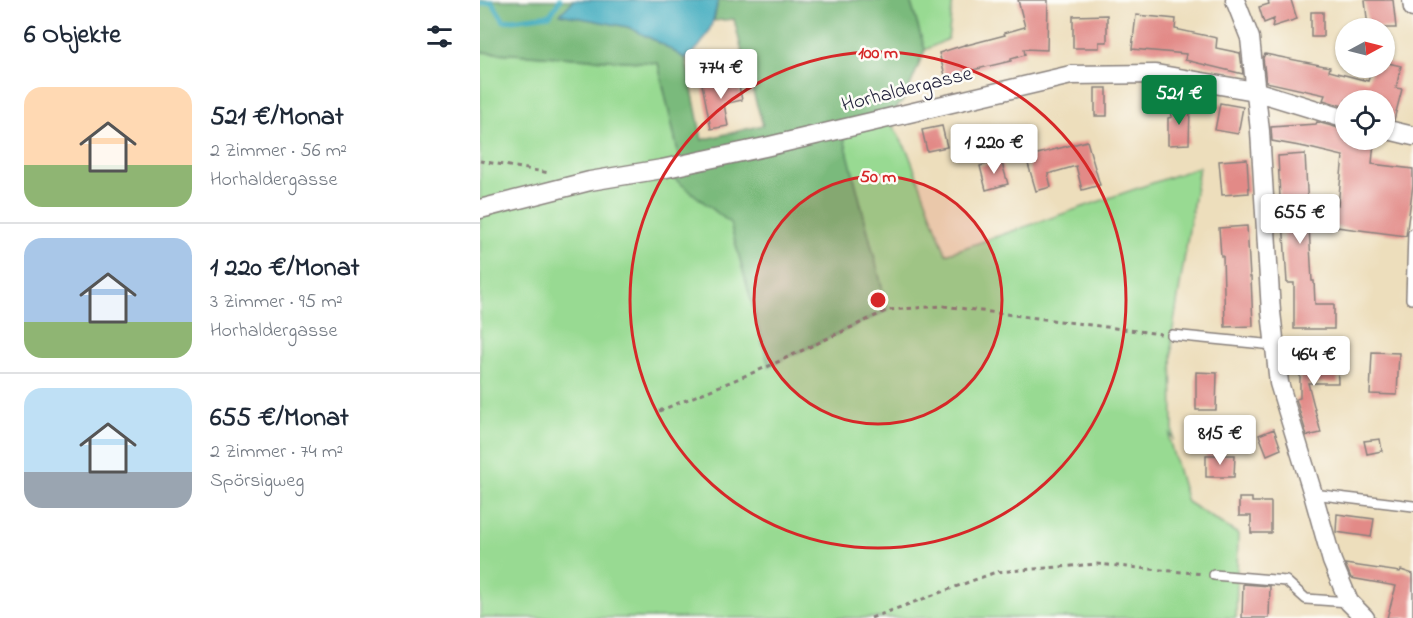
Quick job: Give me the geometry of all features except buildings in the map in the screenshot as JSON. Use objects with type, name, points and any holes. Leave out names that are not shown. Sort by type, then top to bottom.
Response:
[{"type":"street","points":[[1235,0],[1250,38],[1260,131],[1274,345],[1279,383],[1332,561],[1349,602],[1365,618]]},
{"type":"street","points":[[1412,0],[1413,8]]},
{"type":"street","name":"Horhaldergasse","points":[[480,209],[590,181],[662,169],[765,147],[1071,75],[1156,74],[1255,91],[1335,115]]},
{"type":"street","points":[[1395,132],[1413,136]]},
{"type":"lane","points":[[1411,299],[1413,233]]},
{"type":"lane","points":[[1172,335],[1274,345]]},
{"type":"lane","points":[[1313,494],[1413,506]]},
{"type":"lane","points":[[1214,575],[1286,581],[1306,599],[1349,602]]},
{"type":"path","points":[[480,160],[556,174]]},
{"type":"path","points":[[659,411],[769,366],[888,310],[943,306],[1172,335]]},
{"type":"path","points":[[871,618],[996,572],[1097,564],[1214,575]]},
{"type":"green space","points":[[480,0],[574,0],[561,14],[628,27],[686,59],[702,140],[763,125],[734,19],[714,21],[718,0],[910,0],[925,50],[905,98],[888,118],[843,134],[888,310],[769,366],[730,223],[662,169],[681,165],[658,63],[480,52]]},
{"type":"green space","points":[[910,0],[953,0],[948,39],[925,50]]},
{"type":"green space","points":[[480,52],[658,63],[681,165],[663,169],[730,222],[769,366],[843,133],[888,118],[908,152],[946,254],[1199,167],[1172,335],[1173,439],[1170,434],[1169,439],[1187,502],[1238,534],[1236,618],[480,618]]},
{"type":"water","points":[[574,0],[718,0],[708,33],[686,59],[628,27],[560,14]]},
{"type":"waterway","points":[[480,4],[492,2],[504,21],[550,15],[560,0]]}]
